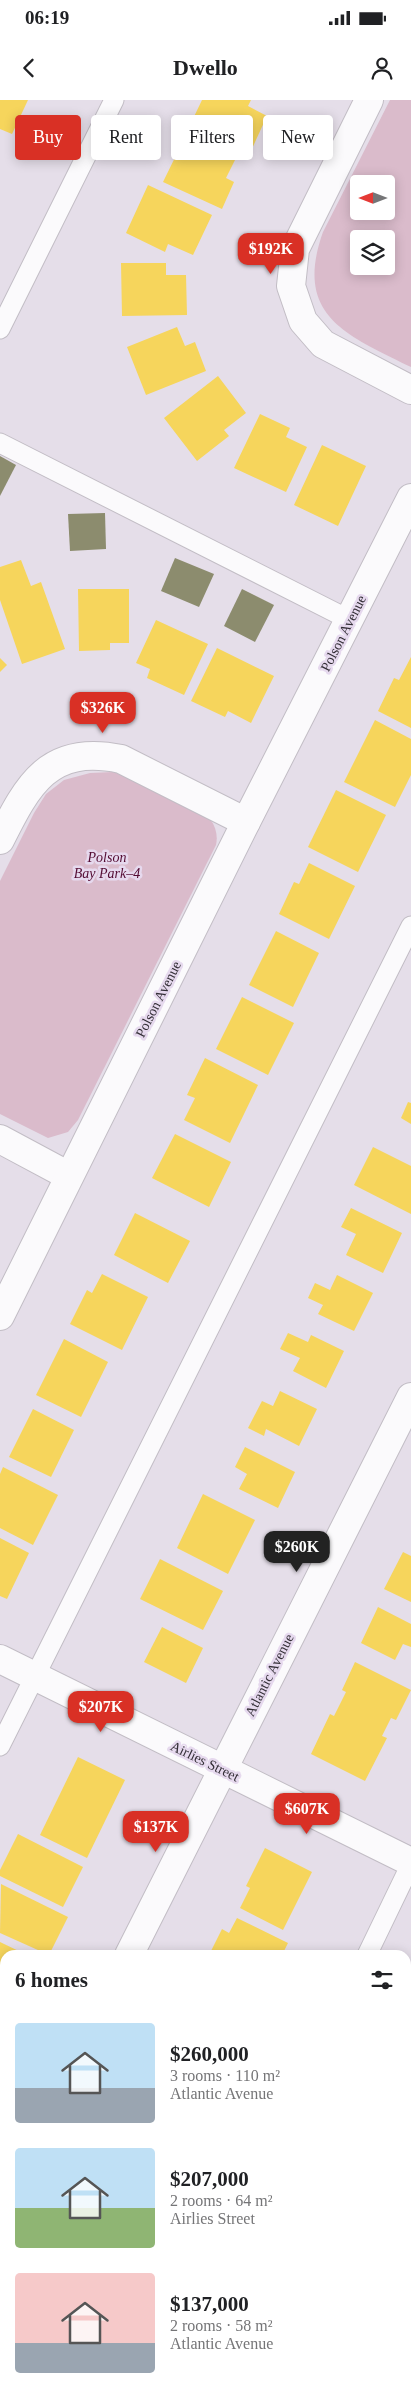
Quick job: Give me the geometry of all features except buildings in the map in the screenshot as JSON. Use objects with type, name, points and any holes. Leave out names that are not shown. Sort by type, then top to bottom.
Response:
[{"type":"street","points":[[369,100],[295,249],[292,286],[303,320],[323,344],[411,390]]},
{"type":"street","name":"Polson Avenue","points":[[0,1316],[246,822],[411,498]]},
{"type":"street","points":[[0,840],[22,797],[33,782],[62,762],[90,756],[104,755],[121,759],[246,822]]},
{"type":"street","points":[[0,1139],[69,1176]]},
{"type":"street","name":"Atlantic Avenue","points":[[131,1950],[221,1769],[411,1397]]},
{"type":"street","name":"Airlies Street","points":[[0,1659],[411,1863]]},
{"type":"lane","points":[[0,329],[114,100]]},
{"type":"lane","points":[[0,443],[350,620]]},
{"type":"lane","points":[[0,1746],[411,926]]},
{"type":"lane","points":[[369,1950],[411,1863]]},
{"type":"green space","points":[[390,100],[411,100],[411,367],[366,344],[347,332],[332,319],[321,303],[315,284],[316,261],[323,232],[350,179],[350,220],[395,220],[395,175],[352,175]]},
{"type":"green space","name":"Polson Bay Park–4","points":[[113,772],[164,794],[205,815],[210,819],[215,828],[217,835],[216,845],[78,1120],[68,1132],[48,1138],[0,1114],[0,881],[34,813],[46,794],[64,780],[90,773]]}]
